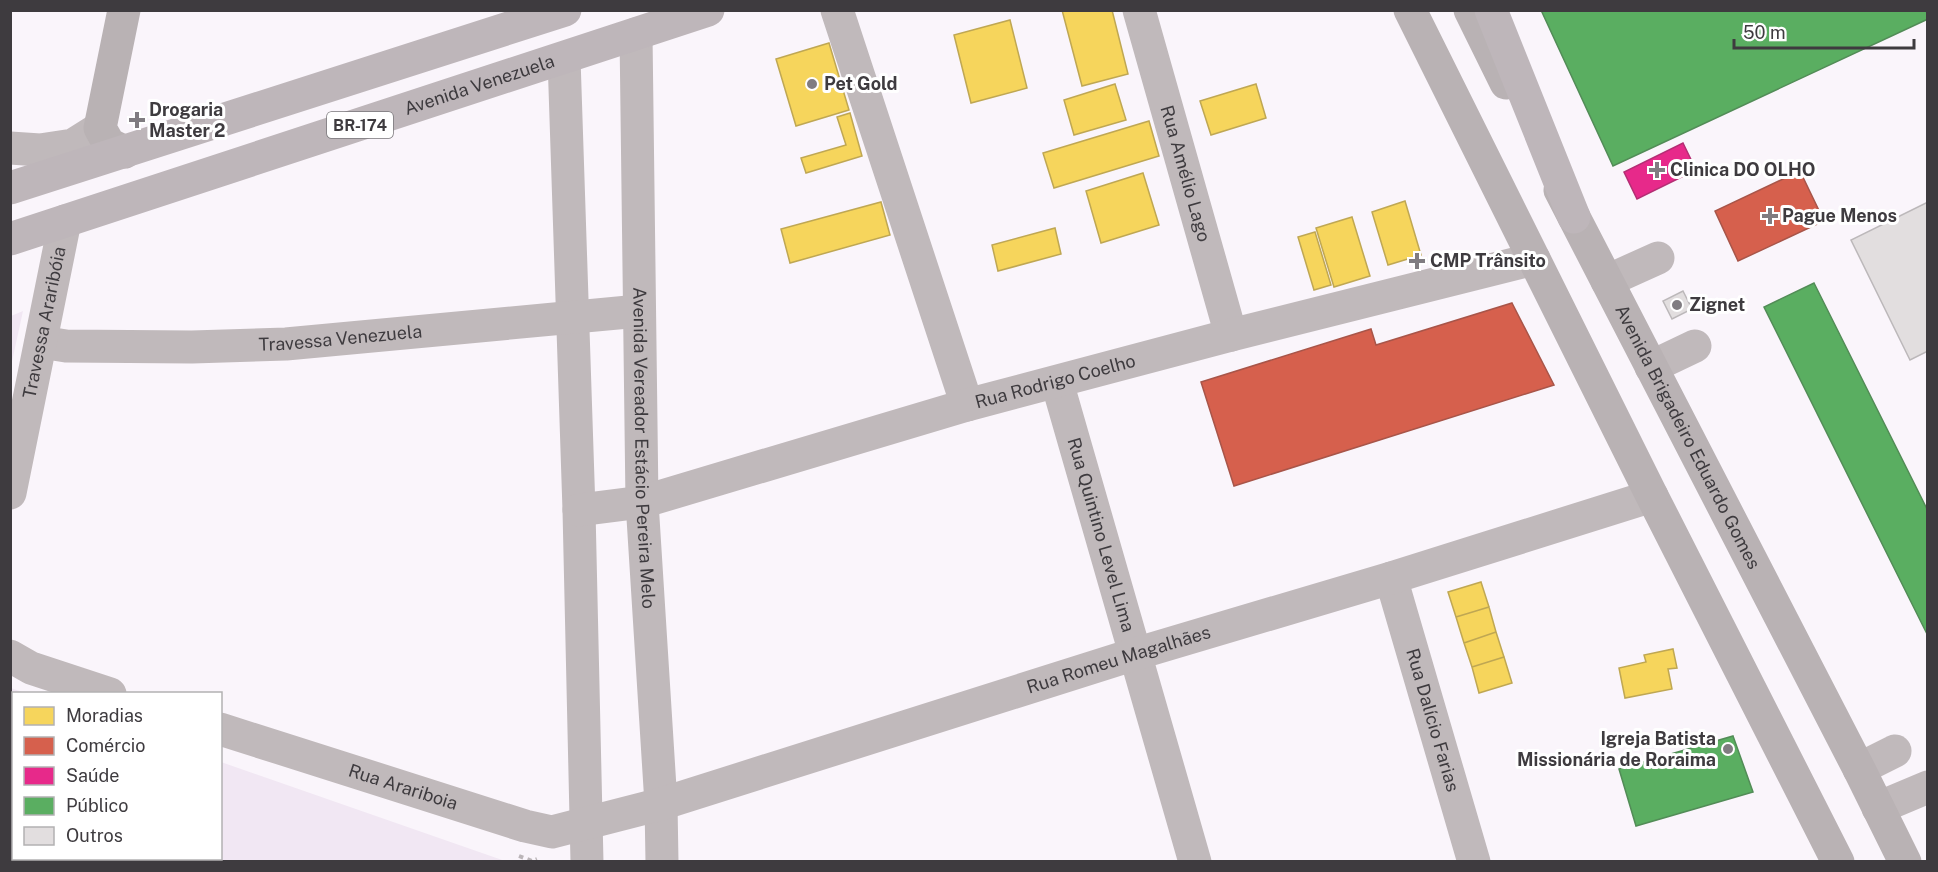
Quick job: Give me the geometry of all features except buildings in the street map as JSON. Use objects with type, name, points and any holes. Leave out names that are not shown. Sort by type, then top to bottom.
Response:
[{"type":"highway","name":"BR-174","points":[[10,188],[565,10]]},
{"type":"highway","name":"Avenida Venezuela","points":[[10,239],[708,10]]},
{"type":"highway","points":[[1491,10],[1574,217]]},
{"type":"highway","points":[[278,151],[300,136],[304,119],[299,108],[279,101]]},
{"type":"main road","points":[[124,10],[100,128],[109,144],[125,152]]},
{"type":"main road","points":[[1410,10],[1652,496],[1838,861]]},
{"type":"main road","name":"Avenida Brigadeiro Eduardo Gomes","points":[[1470,10],[1905,861]]},
{"type":"street","points":[[837,10],[967,405]]},
{"type":"street","name":"Rua Amélio Lago","points":[[1139,10],[1231,334]]},
{"type":"street","name":"Avenida Vereador Estácio Pereira Melo","points":[[636,34],[642,502],[661,804],[662,861]]},
{"type":"street","points":[[564,58],[579,510],[585,850]]},
{"type":"street","points":[[10,148],[40,150],[73,144],[100,128]]},
{"type":"street","name":"Travessa Araribóia","points":[[10,493],[65,221]]},
{"type":"street","points":[[1607,281],[1658,258]]},
{"type":"street","name":"Rua Rodrigo Coelho","points":[[579,510],[642,502],[967,405],[1231,334],[1534,259]]},
{"type":"street","name":"Travessa Venezuela","points":[[40,342],[66,346],[180,347],[286,344],[639,311]]},
{"type":"street","points":[[1651,367],[1695,346]]},
{"type":"street","name":"Rua Quintino Level Lima","points":[[1057,382],[1195,861]]},
{"type":"street","name":"Rua Romeu Magalhães","points":[[585,850],[661,804],[1135,654],[1391,578],[1652,496]]},
{"type":"street","name":"Rua Dalício Farias","points":[[1391,578],[1474,861]]},
{"type":"street","points":[[10,656],[31,668],[107,692]]},
{"type":"street","name":"Rua Arariboia","points":[[222,730],[542,831],[552,832],[585,850]]},
{"type":"street","points":[[1859,769],[1895,751]]},
{"type":"street","points":[[1878,808],[1928,787]]},
{"type":"shaded area","points":[[23,311],[11,366],[11,316]]},
{"type":"shaded area","points":[[11,688],[22,692],[12,692],[12,860],[222,860],[222,762],[505,861],[11,861]]},
{"type":"place","name":"Pet Gold","points":[[812,84]]},
{"type":"place","name":"Drogaria Master 2","points":[[137,120]]},
{"type":"place","name":"Clinica DO OLHO","points":[[1657,170]]},
{"type":"place","name":"Pague Menos","points":[[1770,216]]},
{"type":"place","name":"CMP Trânsito","points":[[1417,261]]},
{"type":"place","name":"Zignet","points":[[1677,305]]},
{"type":"place","name":"Igreja Batista Missionária de Roraima","points":[[1728,749]]}]
